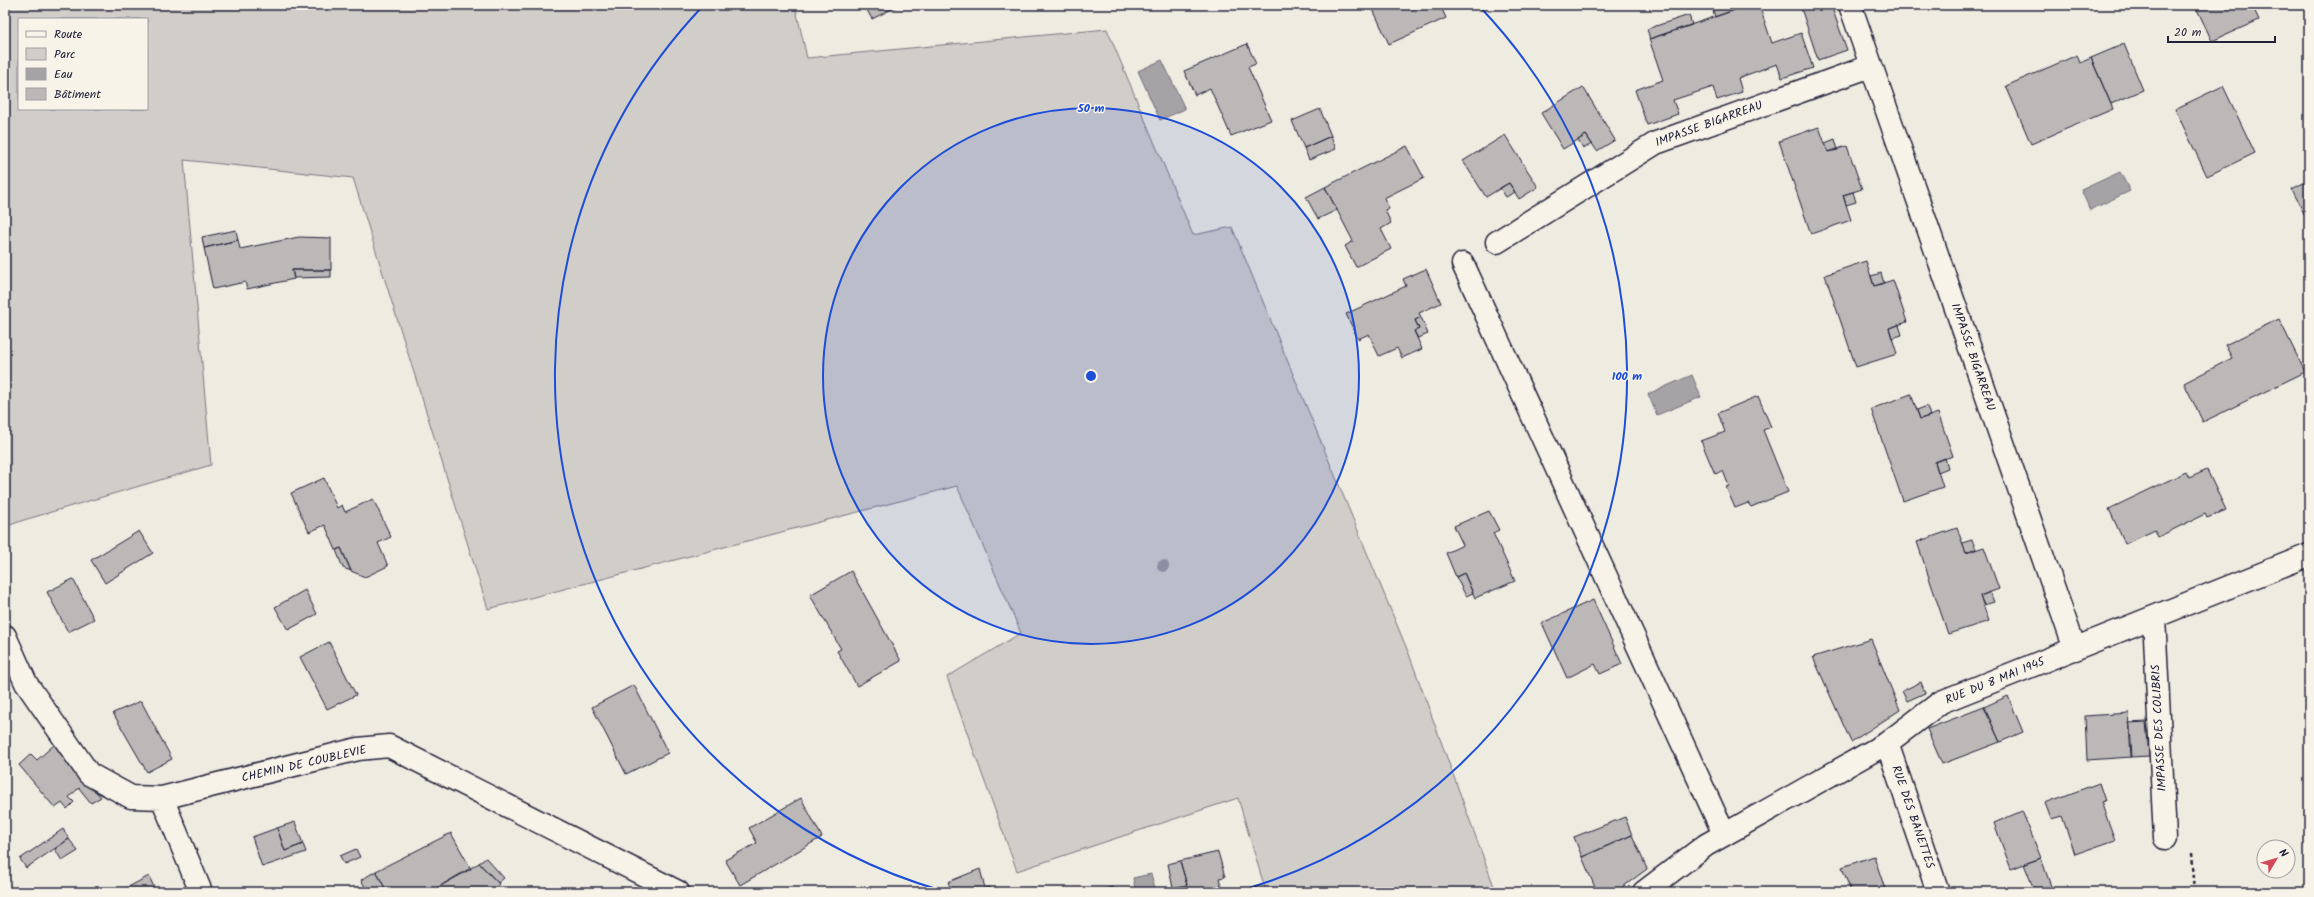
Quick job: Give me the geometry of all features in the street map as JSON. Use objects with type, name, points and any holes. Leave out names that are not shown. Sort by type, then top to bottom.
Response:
[{"type":"street","name":"IMPASSE BIGARREAU","points":[[1850,5],[2075,649]]},
{"type":"street","name":"IMPASSE BIGARREAU","points":[[1497,242],[1656,143],[1871,66]]},
{"type":"street","points":[[1463,264],[1724,834]]},
{"type":"street","name":"RUE DU 8 MAI 1945","points":[[1644,892],[1706,845],[1887,743],[1941,702],[2309,555]]},
{"type":"street","name":"IMPASSE DES COLIBRIS","points":[[2154,617],[2165,838]]},
{"type":"street","name":"CHEMIN DE COUBLEVIE","points":[[5,636],[26,683],[59,733],[90,774],[131,797],[162,798],[358,749],[389,746],[678,892]]},
{"type":"street","name":"RUE DES BANETTES","points":[[1887,743],[1938,892]]},
{"type":"street","points":[[162,798],[201,892]]},
{"type":"green space","points":[[5,5],[795,5],[807,58],[1107,29],[1193,235],[1232,227],[1409,654],[1496,892],[1266,892],[1238,798],[1017,871],[947,677],[1021,633],[957,486],[488,609],[353,178],[184,160],[211,465],[24,520],[5,527]]},
{"type":"water","points":[[1162,60],[1185,109],[1160,120],[1138,71]]},
{"type":"water","points":[[2120,172],[2130,191],[2090,210],[2081,190]]},
{"type":"water","points":[[1692,375],[1701,397],[1657,415],[1648,394]]},
{"type":"water","points":[[1151,874],[1156,892],[1136,892],[1133,878]]},
{"type":"building","points":[[864,5],[900,5],[872,19]]},
{"type":"building","points":[[1371,5],[1440,5],[1446,18],[1389,44]]},
{"type":"building","points":[[1718,5],[1749,5],[1715,17],[1712,7]]},
{"type":"building","points":[[1749,5],[1759,5],[1772,43],[1801,33],[1813,68],[1782,78],[1777,64],[1738,78],[1742,92],[1717,100],[1713,87],[1673,100],[1678,114],[1647,125],[1635,90],[1663,80],[1649,39]]},
{"type":"building","points":[[1800,5],[1831,5],[1847,50],[1818,60]]},
{"type":"building","points":[[2195,5],[2252,5],[2259,20],[2212,41]]},
{"type":"building","points":[[1689,15],[1692,25],[1650,39],[1647,29]]},
{"type":"building","points":[[1247,44],[1256,64],[1248,67],[1271,120],[1231,136],[1210,88],[1195,95],[1184,71]]},
{"type":"building","points":[[2124,44],[2143,90],[2111,104],[2091,58]]},
{"type":"building","points":[[2077,55],[2080,63],[2091,58],[2113,109],[2031,144],[2006,86]]},
{"type":"building","points":[[2223,86],[2255,153],[2207,176],[2175,109]]},
{"type":"building","points":[[1583,87],[1615,140],[1597,151],[1586,135],[1563,149],[1541,113]]},
{"type":"building","points":[[1320,109],[1331,136],[1304,148],[1292,121]]},
{"type":"building","points":[[1819,127],[1828,152],[1847,146],[1862,189],[1843,195],[1851,220],[1811,234],[1779,141]]},
{"type":"building","points":[[1505,135],[1538,187],[1519,199],[1509,183],[1486,197],[1463,161]]},
{"type":"building","points":[[1586,135],[1592,144],[1583,149],[1578,140]]},
{"type":"building","points":[[1331,136],[1336,149],[1309,160],[1304,148]]},
{"type":"building","points":[[1835,139],[1838,150],[1828,152],[1825,143]]},
{"type":"building","points":[[1407,146],[1424,178],[1384,198],[1389,208],[1385,210],[1391,223],[1381,229],[1391,249],[1356,267],[1345,246],[1353,241],[1325,187]]},
{"type":"building","points":[[2309,180],[2309,224],[2292,189]]},
{"type":"building","points":[[1509,183],[1515,192],[1506,197],[1500,188]]},
{"type":"building","points":[[1325,187],[1337,210],[1318,219],[1306,197]]},
{"type":"building","points":[[1853,192],[1856,202],[1846,205],[1843,195]]},
{"type":"building","points":[[236,230],[238,240],[204,248],[202,237]]},
{"type":"building","points":[[299,237],[331,238],[331,270],[292,270],[294,279],[247,289],[245,282],[213,289],[204,248],[238,240],[240,249]]},
{"type":"building","points":[[1866,261],[1874,286],[1893,280],[1907,322],[1889,328],[1897,354],[1856,367],[1825,275]]},
{"type":"building","points":[[1426,269],[1441,303],[1419,313],[1421,317],[1415,320],[1419,329],[1414,331],[1422,349],[1402,358],[1397,348],[1379,356],[1369,334],[1358,339],[1346,314],[1406,286],[1403,279]]},
{"type":"building","points":[[292,270],[331,270],[331,277],[294,278]]},
{"type":"building","points":[[1881,273],[1884,283],[1874,286],[1871,276]]},
{"type":"building","points":[[1421,317],[1428,334],[1418,338],[1414,331],[1419,329],[1415,320]]},
{"type":"building","points":[[2279,319],[2305,372],[2203,422],[2184,383],[2232,358],[2225,345]]},
{"type":"building","points":[[1899,325],[1902,335],[1892,338],[1889,328]]},
{"type":"building","points":[[1911,394],[1920,419],[1938,413],[1953,456],[1935,462],[1943,487],[1903,501],[1871,409]]},
{"type":"building","points":[[1758,396],[1771,427],[1763,430],[1788,492],[1751,507],[1748,503],[1735,508],[1726,487],[1729,486],[1723,471],[1715,474],[1701,441],[1725,432],[1718,413]]},
{"type":"building","points":[[1927,406],[1930,416],[1920,419],[1917,410]]},
{"type":"building","points":[[1945,458],[1948,468],[1938,472],[1935,462]]},
{"type":"building","points":[[2207,470],[2226,510],[2207,518],[2205,514],[2158,537],[2155,530],[2125,544],[2109,509],[2186,472],[2189,478]]},
{"type":"building","points":[[324,478],[337,508],[342,505],[345,512],[373,499],[391,537],[378,543],[388,566],[365,577],[351,571],[341,548],[336,550],[325,525],[309,532],[291,493]]},
{"type":"building","points":[[1489,511],[1499,530],[1493,533],[1515,581],[1475,598],[1464,573],[1456,577],[1446,553],[1463,545],[1454,526]]},
{"type":"building","points":[[1957,528],[1966,553],[1984,547],[1999,589],[1980,596],[1989,621],[1948,634],[1917,542]]},
{"type":"building","points":[[139,531],[153,553],[105,583],[91,560]]},
{"type":"building","points":[[1972,540],[1976,549],[1966,553],[1962,543]]},
{"type":"building","points":[[341,548],[351,571],[343,568],[336,550]]},
{"type":"building","points":[[851,571],[901,661],[857,686],[837,651],[841,649],[810,595]]},
{"type":"building","points":[[1464,573],[1473,593],[1466,596],[1456,577]]},
{"type":"building","points":[[73,579],[94,619],[68,632],[47,592]]},
{"type":"building","points":[[305,590],[317,614],[288,630],[275,607]]},
{"type":"building","points":[[1990,592],[1994,602],[1984,605],[1980,596]]},
{"type":"building","points":[[1593,600],[1622,664],[1600,674],[1595,664],[1567,678],[1542,623]]},
{"type":"building","points":[[1871,639],[1900,710],[1851,742],[1813,657]]},
{"type":"building","points":[[329,642],[356,695],[327,709],[300,657]]},
{"type":"building","points":[[1921,682],[1925,693],[1907,701],[1902,691]]},
{"type":"building","points":[[634,685],[668,753],[626,774],[592,707]]},
{"type":"building","points":[[2008,696],[2023,732],[2000,742],[1984,707]]},
{"type":"building","points":[[141,701],[172,759],[147,772],[113,713]]},
{"type":"building","points":[[1984,707],[2000,742],[1942,764],[1927,729]]},
{"type":"building","points":[[2129,713],[2132,757],[2087,760],[2085,716]]},
{"type":"building","points":[[2146,722],[2149,756],[2131,757],[2129,723]]},
{"type":"building","points":[[55,744],[101,797],[91,803],[79,788],[69,797],[74,802],[67,809],[62,803],[55,808],[19,765],[31,754],[37,760]]},
{"type":"building","points":[[2099,783],[2105,801],[2101,802],[2115,840],[2075,854],[2062,816],[2051,819],[2045,803]]},
{"type":"building","points":[[801,798],[822,837],[740,885],[725,860],[757,843],[749,828]]},
{"type":"building","points":[[2022,811],[2041,858],[2011,869],[1994,823]]},
{"type":"building","points":[[1625,817],[1632,835],[1582,857],[1574,837]]},
{"type":"building","points":[[295,822],[303,844],[285,851],[277,828]]},
{"type":"building","points":[[277,828],[285,851],[303,844],[306,852],[262,867],[252,837]]},
{"type":"building","points":[[63,829],[69,839],[26,868],[20,859]]},
{"type":"building","points":[[451,833],[471,869],[435,889],[436,892],[387,892],[376,871]]},
{"type":"building","points":[[1632,835],[1647,869],[1616,892],[1597,892],[1582,857]]},
{"type":"building","points":[[69,839],[78,851],[62,861],[55,849]]},
{"type":"building","points":[[356,849],[360,857],[344,864],[340,856]]},
{"type":"building","points":[[1218,852],[1225,877],[1219,878],[1223,892],[1175,892],[1173,888],[1187,885],[1180,861]]},
{"type":"building","points":[[1874,856],[1886,892],[1851,892],[1842,867]]},
{"type":"building","points":[[486,858],[504,878],[498,883],[479,863]]},
{"type":"building","points":[[2041,858],[2053,892],[2035,892],[2024,864]]},
{"type":"building","points":[[1180,861],[1187,885],[1173,888],[1168,864]]},
{"type":"building","points":[[479,863],[499,884],[491,892],[436,892],[435,889]]},
{"type":"building","points":[[980,869],[985,888],[990,887],[992,892],[952,892],[948,882]]},
{"type":"building","points":[[376,871],[387,892],[368,892],[361,880]]},
{"type":"building","points":[[149,876],[156,892],[119,892]]},
{"type":"building","points":[[1113,887],[1114,892],[1092,892]]},
{"type":"building","points":[[2172,888],[2173,892],[2117,892]]}]
